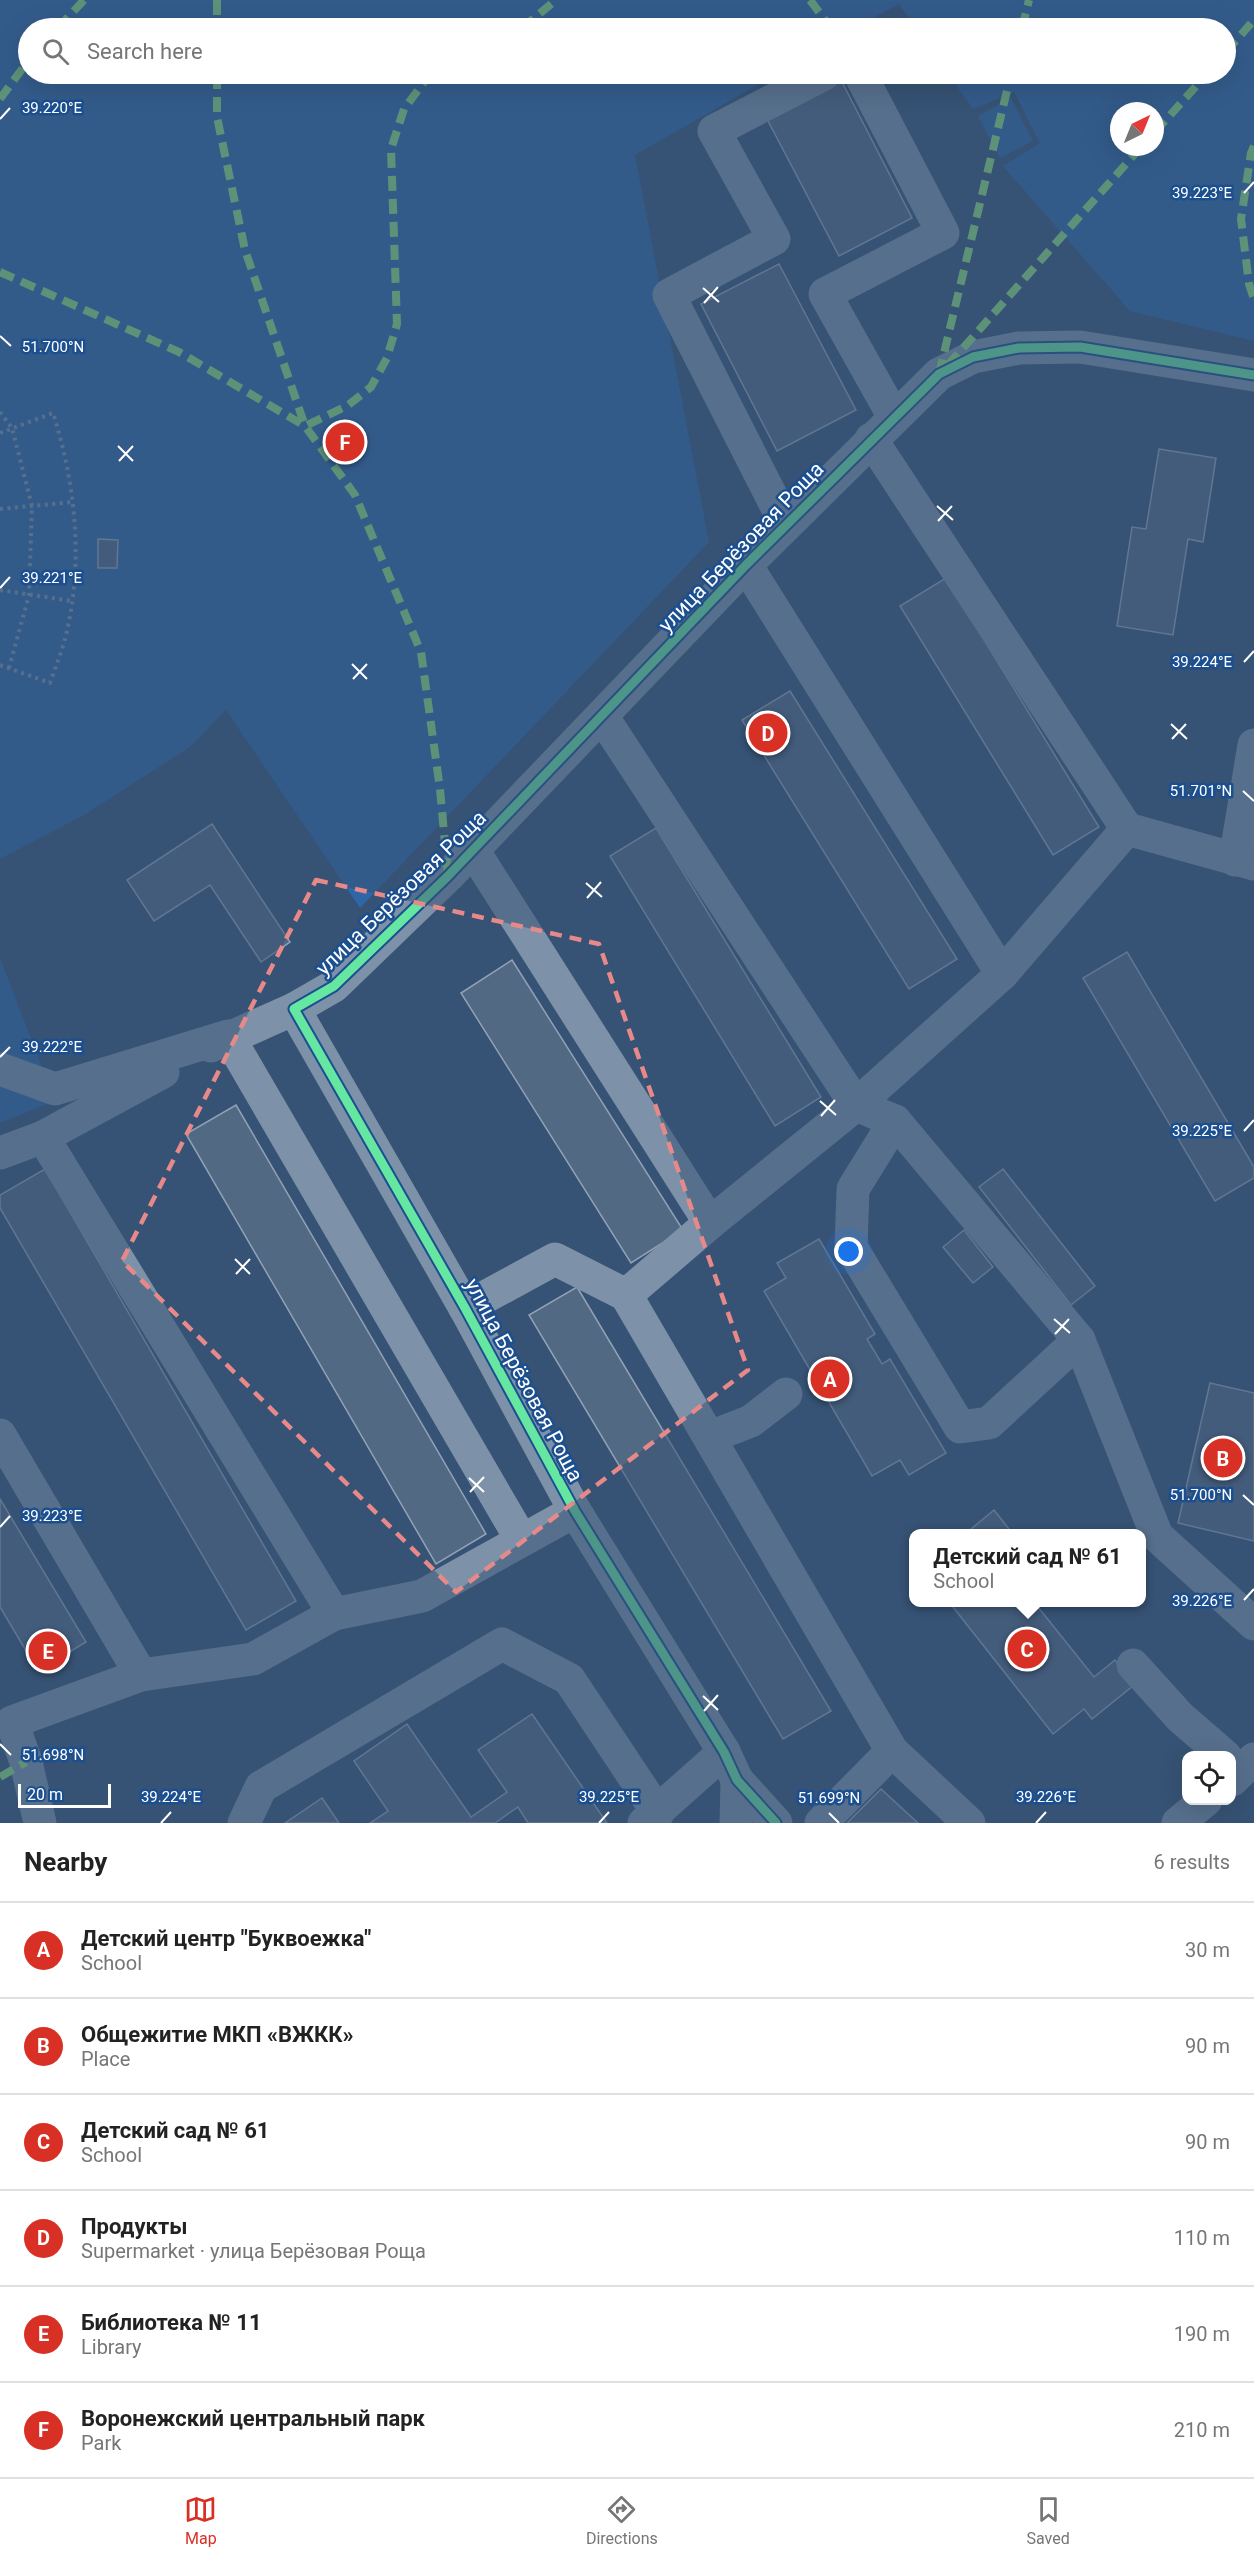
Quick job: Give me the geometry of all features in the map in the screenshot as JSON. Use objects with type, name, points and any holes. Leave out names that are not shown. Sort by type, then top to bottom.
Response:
[{"type":"street","points":[[786,525],[669,295],[774,239],[714,130],[804,84]]},
{"type":"street","points":[[865,84],[943,233],[825,294],[894,417]]},
{"type":"street","name":"улица Берёзовая Роща","points":[[776,1823],[730,1766],[575,1511],[465,1308],[294,1009],[334,986],[473,850],[746,565],[939,374],[973,357],[1019,348],[1080,347],[1254,375]]},
{"type":"street","points":[[871,440],[1127,829],[1244,862],[1254,745]]},
{"type":"street","points":[[746,565],[1002,974]]},
{"type":"street","points":[[602,716],[856,1105],[895,1121],[1079,1340],[1157,1536],[1254,1624]]},
{"type":"street","points":[[626,1295],[710,1223],[856,1105],[1002,974],[1127,829]]},
{"type":"street","points":[[473,850],[710,1223]]},
{"type":"street","points":[[0,1069],[55,1089],[228,1036],[294,1009]]},
{"type":"street","points":[[0,1153],[43,1137],[228,1036]]},
{"type":"street","points":[[228,1036],[521,1539]]},
{"type":"street","points":[[895,1121],[853,1189],[851,1246],[960,1427],[989,1423],[1079,1340]]},
{"type":"street","points":[[43,1137],[334,1614]]},
{"type":"street","points":[[465,1308],[555,1259],[626,1295],[892,1751],[969,1823]]},
{"type":"street","points":[[710,1437],[751,1421],[786,1394]]},
{"type":"street","points":[[0,1435],[141,1675]]},
{"type":"street","points":[[40,1823],[26,1762],[12,1722],[141,1675],[252,1659],[334,1614],[422,1596],[575,1511]]},
{"type":"street","points":[[244,1823],[261,1787],[502,1644],[569,1679],[651,1818],[730,1766],[736,1823]]},
{"type":"street","points":[[1133,1665],[1180,1717],[1240,1768]]},
{"type":"street","points":[[821,1823],[892,1751]]},
{"type":"street","points":[[1178,1823],[1200,1805]]},
{"type":"path","points":[[0,412],[12,428],[32,506],[29,595],[9,668]]},
{"type":"path","points":[[0,433],[54,413],[62,441],[73,502],[77,556],[65,639],[50,683],[0,665]]},
{"type":"path","points":[[0,509],[73,502]]},
{"type":"path","points":[[0,590],[71,602]]},
{"type":"highlighted area","points":[[316,880],[599,944],[748,1370],[456,1592],[122,1261]]},
{"type":"shaded area","points":[[0,0],[1254,0],[1254,341],[1130,311],[1003,166],[1040,143],[1014,92],[973,109],[955,84],[1236,84],[1236,18],[909,18],[899,4],[873,18],[18,18],[18,84],[759,84],[635,155],[709,542],[360,908],[226,710],[190,747],[84,815],[0,859]]},
{"type":"shaded area","points":[[1011,98],[1033,141],[1000,158],[978,116]]},
{"type":"shaded area","points":[[0,958],[55,1101],[0,1123]]},
{"type":"building","points":[[833,84],[843,84],[912,218],[839,256],[767,119]]},
{"type":"building","points":[[779,264],[856,410],[777,451],[701,304]]},
{"type":"building","points":[[1159,449],[1216,458],[1203,542],[1188,539],[1173,635],[1117,626],[1132,527],[1146,529]]},
{"type":"building","points":[[98,539],[118,540],[117,568],[98,568]]},
{"type":"building","points":[[946,578],[1099,827],[1053,855],[900,606]]},
{"type":"building","points":[[790,691],[957,959],[909,989],[742,720]]},
{"type":"building","points":[[212,824],[290,942],[261,962],[210,885],[154,921],[127,880]]},
{"type":"building","points":[[656,828],[821,1097],[775,1126],[610,856]]},
{"type":"building","points":[[1127,952],[1254,1167],[1254,1178],[1215,1201],[1083,978]]},
{"type":"building","points":[[512,960],[683,1230],[631,1263],[461,993]]},
{"type":"building","points":[[236,1105],[486,1534],[436,1564],[186,1134]]},
{"type":"building","points":[[45,1169],[296,1601],[246,1630],[0,1208],[0,1195]]},
{"type":"building","points":[[1003,1169],[1095,1286],[1071,1305],[979,1187]]},
{"type":"building","points":[[964,1230],[993,1267],[973,1283],[943,1247]]},
{"type":"building","points":[[819,1239],[875,1334],[867,1339],[882,1364],[890,1359],[946,1453],[909,1475],[900,1460],[872,1476],[764,1291],[786,1278],[777,1263]]},
{"type":"building","points":[[577,1287],[831,1711],[783,1739],[529,1315]]},
{"type":"building","points":[[1210,1383],[1254,1393],[1254,1541],[1178,1523]]},
{"type":"building","points":[[0,1499],[86,1642],[38,1671],[0,1607]]},
{"type":"building","points":[[994,1510],[1009,1529],[971,1529]]},
{"type":"building","points":[[953,1607],[1038,1607],[1094,1677],[1115,1660],[1134,1685],[1092,1719],[1084,1709],[1053,1734]]},
{"type":"building","points":[[532,1714],[607,1823],[528,1823],[518,1807],[495,1823],[370,1823],[388,1811],[354,1761],[407,1724],[471,1817],[507,1792],[478,1750]]},
{"type":"building","points":[[881,1789],[918,1823],[847,1823]]},
{"type":"building","points":[[322,1798],[339,1823],[285,1823]]},
{"type":"marked path","points":[[67,18],[84,0]]},
{"type":"marked path","points":[[217,0],[217,18]]},
{"type":"marked path","points":[[534,18],[556,0]]},
{"type":"marked path","points":[[810,0],[824,18]]},
{"type":"marked path","points":[[1024,18],[1029,0]]},
{"type":"marked path","points":[[1236,41],[1254,20]]},
{"type":"marked path","points":[[0,99],[18,75]]},
{"type":"marked path","points":[[217,84],[217,117],[245,250],[305,426],[355,495],[421,652],[440,789],[448,876]]},
{"type":"marked path","points":[[0,272],[179,352],[305,426],[347,406],[371,387],[387,358],[397,324],[391,149],[404,109],[423,84]]},
{"type":"marked path","points":[[939,374],[1009,84]]},
{"type":"marked path","points":[[1164,122],[1198,84]]},
{"type":"marked path","points":[[1254,146],[1241,219],[1249,284],[1254,299]]},
{"type":"marked path","points":[[948,365],[1133,156]]},
{"type":"marked path","points":[[0,1777],[26,1762]]},
{"type":"cycle path","points":[[776,1823],[737,1780],[724,1752],[575,1511],[465,1308],[294,1009],[334,986],[448,876],[746,565],[939,374],[973,357],[1019,348],[1080,347],[1254,375]]},
{"type":"place","name":"Воронежский центральный парк","points":[[345,442]]},
{"type":"place","name":"Продукты","points":[[768,733]]},
{"type":"place","name":"Детский центр \"Буквоежка\"","points":[[830,1379]]},
{"type":"place","name":"Общежитие МКП «ВЖКК»","points":[[1223,1458]]},
{"type":"place","name":"Детский сад № 61","points":[[1027,1649]]},
{"type":"place","name":"Библиотека № 11","points":[[48,1651]]}]
